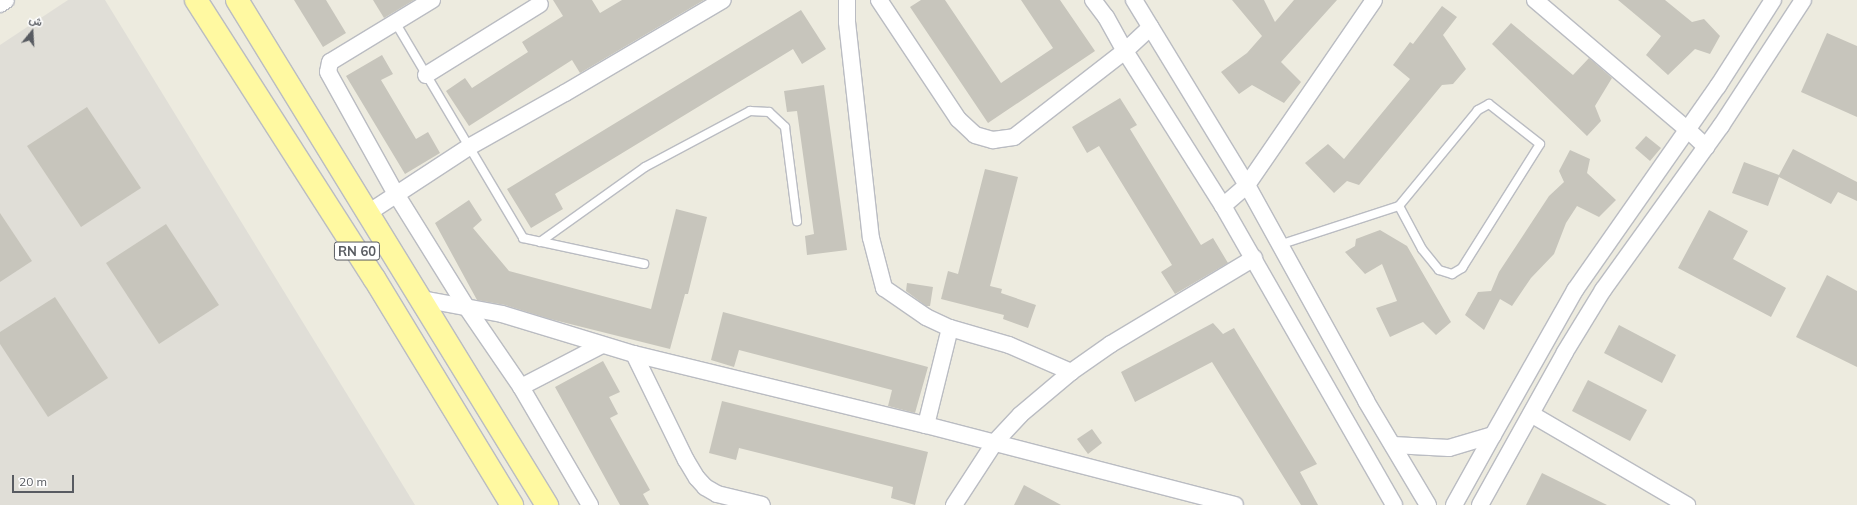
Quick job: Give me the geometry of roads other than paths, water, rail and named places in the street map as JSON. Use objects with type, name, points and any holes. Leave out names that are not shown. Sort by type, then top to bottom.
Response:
[{"type":"main road","name":"RN 60","points":[[196,0],[374,278],[512,505]]},
{"type":"main road","name":"RN 60","points":[[237,0],[548,505]]},
{"type":"street","points":[[0,4],[6,0]]},
{"type":"street","points":[[432,0],[330,62],[327,68],[329,77],[396,194],[467,308],[521,387],[590,505]]},
{"type":"street","points":[[368,213],[469,147],[572,90],[723,0]]},
{"type":"street","points":[[847,0],[847,22],[872,238],[884,288],[926,317],[950,328],[1009,345],[1071,372]]},
{"type":"street","points":[[879,0],[958,119],[975,135],[993,140],[1014,137],[1125,51],[1151,27]]},
{"type":"street","points":[[1093,0],[1106,17],[1125,51],[1254,258],[1382,498],[1394,505]]},
{"type":"street","points":[[1134,0],[1247,185],[1366,400],[1428,505]]},
{"type":"street","points":[[1223,206],[1247,185],[1374,0]]},
{"type":"street","points":[[1535,0],[1706,147]]},
{"type":"street","points":[[1454,505],[1575,290],[1718,86],[1772,0]]},
{"type":"street","points":[[1480,505],[1565,352],[1603,290],[1721,126],[1803,0]]},
{"type":"street","points":[[426,75],[540,4]]},
{"type":"street","points":[[954,505],[995,442],[1020,415],[1071,372],[1111,344],[1254,258]]},
{"type":"street","points":[[422,299],[502,314],[634,354],[995,442],[1235,505]]},
{"type":"street","points":[[926,425],[950,328]]},
{"type":"street","points":[[521,387],[602,345]]},
{"type":"street","points":[[634,354],[686,460],[697,478],[705,487],[717,494],[762,505]]},
{"type":"street","points":[[1531,414],[1663,499],[1686,505]]},
{"type":"street","points":[[1393,445],[1449,448],[1493,435]]},
{"type":"lane","points":[[395,22],[523,238],[644,264]]},
{"type":"lane","points":[[1279,245],[1399,206],[1478,110],[1489,104],[1540,144],[1462,268],[1452,274],[1439,270],[1426,254],[1399,206]]},
{"type":"lane","points":[[540,242],[645,167],[750,111],[769,112],[785,127],[797,221]]}]
